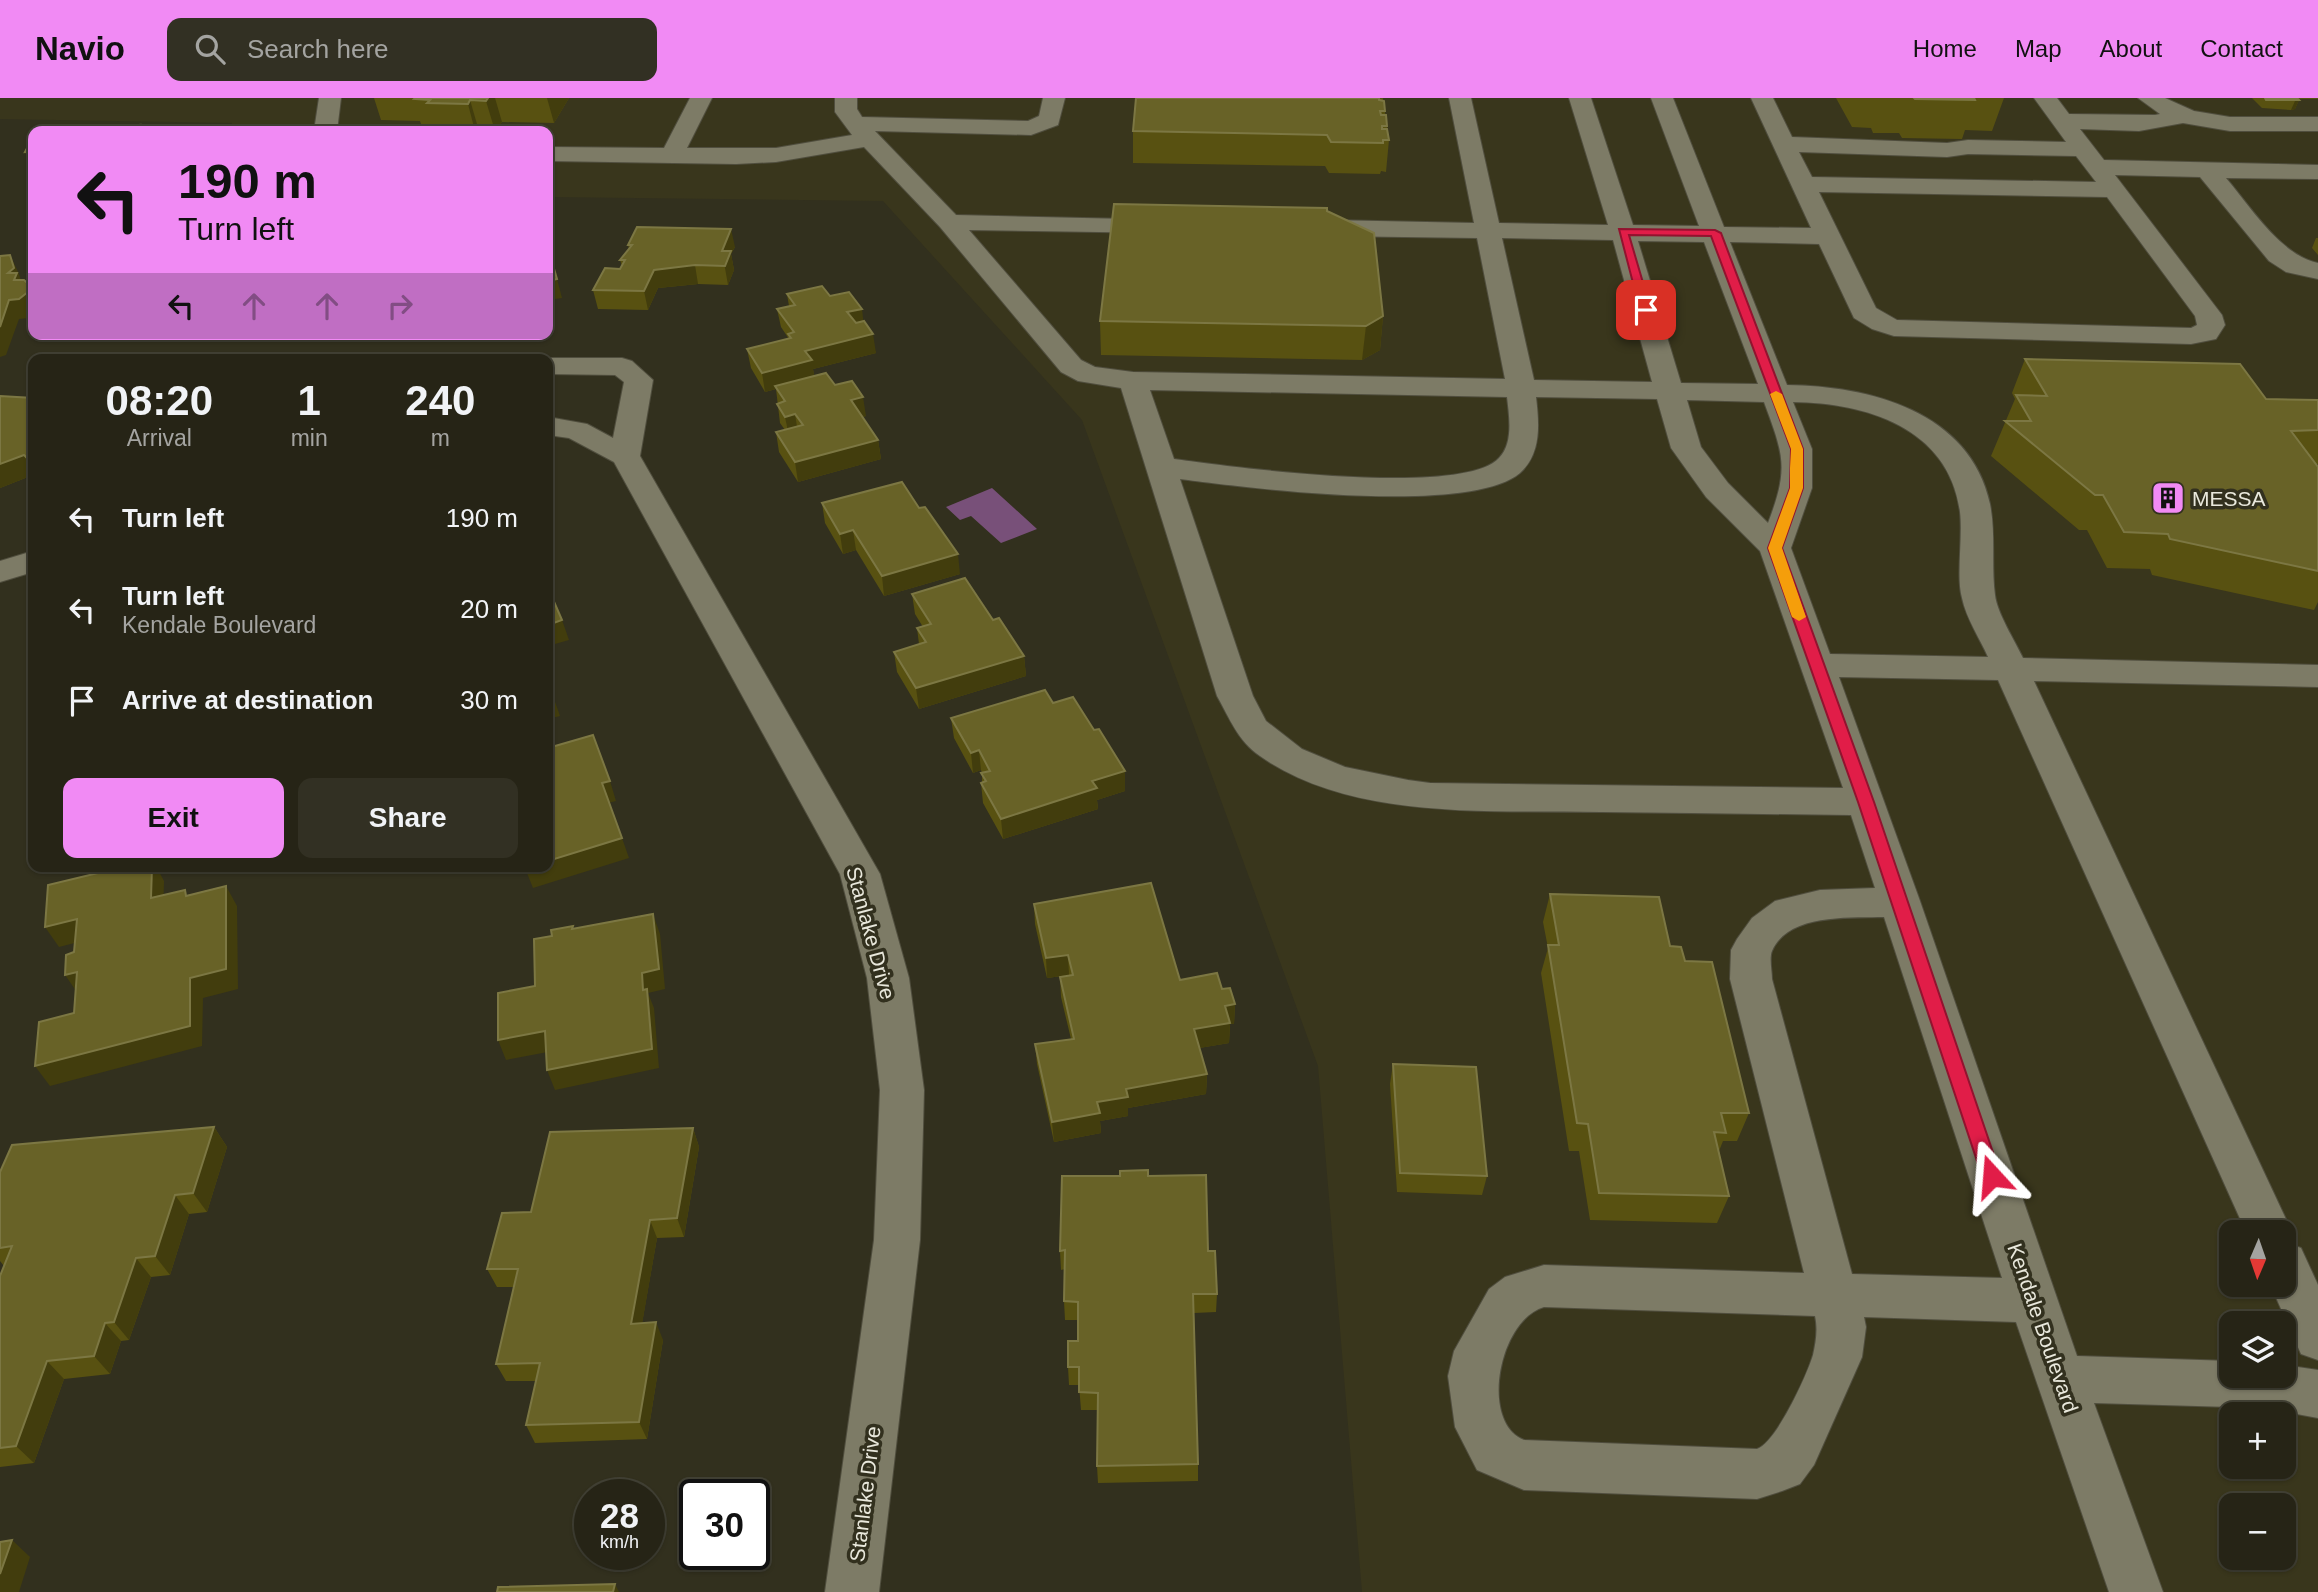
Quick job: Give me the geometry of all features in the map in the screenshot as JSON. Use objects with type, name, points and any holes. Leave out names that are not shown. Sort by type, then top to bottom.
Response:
[{"type":"street","points":[[327,126],[330,98]]},
{"type":"street","points":[[672,155],[701,98]]},
{"type":"street","points":[[846,98],[846,113],[862,132],[949,222],[1072,366],[1088,375],[1133,381],[1826,394],[1885,406],[1934,433],[1954,455],[1968,477],[1975,503],[1978,598],[2264,1220]]},
{"type":"street","points":[[553,154],[776,155],[862,132],[1031,128],[1050,120],[1054,98]]},
{"type":"street","points":[[1162,467],[1275,482],[1434,486],[1475,480],[1507,468],[1522,448],[1524,425],[1521,387],[1460,98]]},
{"type":"street","name":"Kendale Boulevard","points":[[1580,98],[1623,232],[1686,448],[1717,490],[1775,548],[1866,802],[2033,1301],[2136,1592]]},
{"type":"street","points":[[1662,98],[1797,449],[1797,488],[1775,548]]},
{"type":"street","points":[[1762,98],[1864,312],[1884,326],[1915,330],[2191,336],[2206,333],[2211,325],[2208,315],[2045,98]]},
{"type":"street","points":[[2148,98],[2182,115],[2225,122],[2318,124]]},
{"type":"street","points":[[2160,98],[2196,104],[2259,105]]},
{"type":"street","points":[[2291,106],[2318,106]]},
{"type":"street","points":[[2062,121],[2152,123],[2169,121],[2182,115]]},
{"type":"street","points":[[1784,144],[1947,150],[1968,147],[2207,170],[2318,172]]},
{"type":"street","points":[[2207,170],[2278,255],[2295,266],[2318,271]]},
{"type":"street","points":[[1803,184],[2114,190]]},
{"type":"street","points":[[949,222],[1183,226]]},
{"type":"street","points":[[1330,228],[1827,236]]},
{"type":"street","points":[[553,366],[622,367],[639,380],[625,456],[577,430],[553,427]]},
{"type":"street","points":[[1133,381],[1235,696],[1253,729],[1284,755],[1324,772],[1374,788],[1430,796],[1866,802]]},
{"type":"street","name":"Stanlake Drive","points":[[625,456],[860,874],[888,978],[902,1090],[897,1240],[852,1592]]},
{"type":"street","points":[[0,572],[28,563]]},
{"type":"street","points":[[1817,665],[2318,676]]},
{"type":"street","points":[[1900,901],[1820,905],[1789,912],[1766,929],[1751,950],[1751,979],[1834,1295],[1842,1327],[1837,1357],[1796,1448],[1782,1466],[1757,1474],[1524,1465],[1495,1453],[1480,1427],[1473,1376],[1479,1351],[1506,1304],[1522,1292],[1545,1286],[1834,1295],[2033,1301]]},
{"type":"street","points":[[2296,1289],[2318,1338]]},
{"type":"street","points":[[2060,1378],[2266,1385],[2318,1394]]},
{"type":"shaded area","points":[[0,98],[2318,98],[2318,1592],[1362,1592],[1318,1066],[1082,420],[883,201],[553,197],[553,126],[231,126],[232,123],[0,119]]},
{"type":"shaded area","points":[[992,488],[1037,529],[1001,543],[971,516],[960,520],[946,507]]},
{"type":"building","points":[[415,98],[488,98],[486,101],[470,100],[468,104],[427,103],[430,100]]},
{"type":"building","points":[[1136,98],[1379,98],[1384,101],[1385,111],[1380,111],[1381,115],[1386,115],[1387,126],[1382,126],[1382,129],[1387,129],[1389,140],[1383,140],[1383,143],[1331,142],[1327,135],[1133,131]]},
{"type":"building","points":[[1974,98],[1975,100],[1915,99]]},
{"type":"building","points":[[2265,98],[2297,98],[2299,100],[2266,100]]},
{"type":"building","points":[[1114,204],[1327,208],[1327,211],[1374,233],[1383,316],[1366,326],[1100,321]]},
{"type":"building","points":[[637,227],[731,229],[722,251],[731,251],[725,266],[695,265],[654,270],[644,291],[593,290],[605,268],[620,269],[625,260],[620,260],[632,245],[628,245]]},
{"type":"building","points":[[10,255],[14,268],[8,273],[17,273],[14,280],[24,280],[28,284],[28,292],[19,299],[9,300],[0,327],[0,256]]},
{"type":"building","points":[[822,286],[830,296],[849,292],[862,309],[847,312],[856,323],[864,321],[873,334],[805,351],[812,360],[762,373],[747,349],[791,338],[788,334],[794,332],[777,309],[795,305],[787,294]]},
{"type":"building","name":"MESSA","points":[[2025,359],[2240,364],[2266,399],[2318,400],[2318,430],[2291,431],[2318,467],[2318,571],[2170,539],[2168,534],[2124,532],[2103,495],[2095,495],[2005,421],[2031,421],[2016,395],[2047,396]]},
{"type":"building","points":[[826,373],[835,385],[852,381],[863,397],[851,400],[878,440],[795,462],[776,432],[803,425],[795,414],[785,417],[777,404],[785,401],[775,386]]},
{"type":"building","points":[[0,396],[28,398],[28,459],[24,455],[0,464]]},
{"type":"building","points":[[902,482],[919,508],[925,507],[958,554],[882,576],[853,530],[840,534],[822,503]]},
{"type":"building","points":[[965,578],[993,620],[999,618],[1024,656],[916,688],[894,652],[926,642],[917,628],[931,624],[912,594]]},
{"type":"building","points":[[553,599],[562,620],[553,623]]},
{"type":"building","points":[[1045,690],[1053,703],[1073,697],[1094,730],[1099,729],[1125,771],[1092,781],[1097,788],[1001,819],[981,783],[986,781],[981,773],[990,771],[979,750],[971,753],[951,718]]},
{"type":"building","points":[[593,735],[610,781],[602,783],[622,838],[553,859],[553,747]]},
{"type":"building","points":[[102,872],[152,872],[151,898],[185,890],[186,896],[226,886],[226,969],[190,978],[190,1026],[35,1066],[39,1022],[74,1013],[77,972],[65,975],[66,955],[74,952],[77,919],[45,927],[48,885]]},
{"type":"building","points":[[1151,883],[1180,980],[1217,973],[1222,989],[1230,988],[1235,1004],[1225,1006],[1230,1023],[1194,1029],[1207,1074],[1126,1089],[1128,1097],[1097,1102],[1100,1113],[1052,1122],[1035,1044],[1074,1039],[1060,977],[1073,975],[1068,955],[1046,958],[1034,904]]},
{"type":"building","points":[[1550,894],[1659,897],[1670,946],[1681,947],[1685,961],[1712,962],[1749,1113],[1721,1113],[1726,1133],[1714,1132],[1729,1196],[1599,1193],[1588,1124],[1577,1123],[1548,945],[1559,945]]},
{"type":"building","points":[[653,914],[659,969],[642,973],[643,990],[647,989],[652,1049],[547,1070],[545,1031],[498,1040],[498,993],[535,986],[534,939],[552,936],[551,930],[573,926],[572,929]]},
{"type":"building","points":[[1393,1064],[1476,1067],[1487,1176],[1400,1173]]},
{"type":"building","points":[[214,1127],[193,1193],[175,1195],[155,1256],[136,1258],[114,1322],[105,1323],[94,1356],[47,1361],[16,1446],[0,1448],[0,1276],[12,1246],[0,1248],[0,1172],[12,1145]]},
{"type":"building","points":[[693,1128],[677,1218],[650,1220],[631,1324],[656,1322],[639,1422],[526,1425],[540,1363],[496,1364],[518,1269],[487,1269],[502,1213],[531,1212],[550,1132]]},
{"type":"building","points":[[1148,1170],[1148,1176],[1206,1175],[1208,1251],[1215,1251],[1217,1294],[1193,1294],[1198,1464],[1097,1466],[1098,1393],[1079,1392],[1079,1367],[1068,1367],[1068,1341],[1078,1341],[1078,1302],[1064,1301],[1065,1250],[1060,1251],[1062,1176],[1120,1176],[1120,1171]]},
{"type":"building","points":[[12,1540],[0,1574],[0,1542]]},
{"type":"building","points":[[615,1584],[613,1592],[497,1592],[498,1587]]},
{"type":"slow traffic","points":[[1776,394],[1797,449],[1797,488],[1775,548],[1799,617]]},
{"type":"place","name":"MESSA","points":[[2168,498]]},
{"type":"route","points":[[1646,310],[1623,232],[1715,233],[1797,449],[1797,488],[1775,548],[1866,802],[1992,1176]]}]
